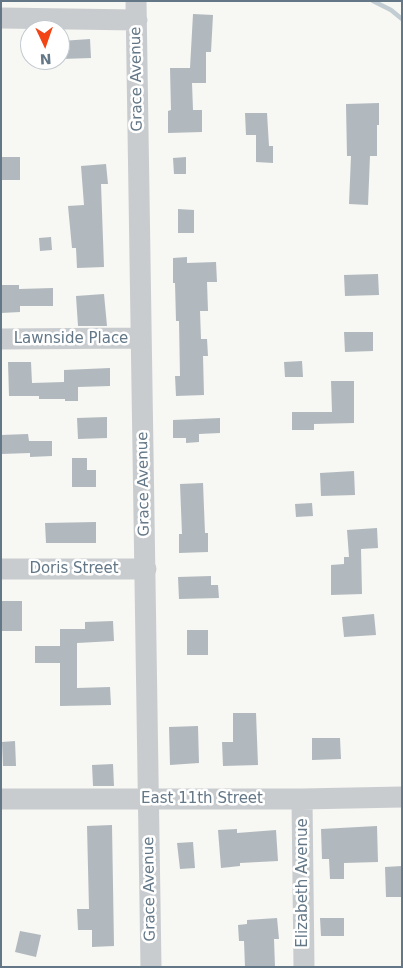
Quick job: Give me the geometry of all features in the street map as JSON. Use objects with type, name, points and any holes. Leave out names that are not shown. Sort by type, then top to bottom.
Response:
[{"type":"street","points":[[1,18],[136,10]]},
{"type":"street","name":"Grace Avenue","points":[[136,10],[151,967]]},
{"type":"street","name":"Lawnside Place","points":[[1,339],[141,338]]},
{"type":"street","name":"Doris Street","points":[[1,569],[146,569]]},
{"type":"street","name":"East 11th Street","points":[[1,799],[302,799],[402,797]]},
{"type":"street","name":"Elizabeth Avenue","points":[[302,799],[304,967]]},
{"type":"building","points":[[193,14],[213,15],[211,52],[206,52],[206,83],[192,83],[193,110],[202,110],[202,132],[168,133],[168,111],[171,110],[170,68],[190,68]]},
{"type":"building","points":[[90,39],[91,58],[70,59],[70,40]]},
{"type":"building","points":[[379,103],[377,156],[370,156],[368,205],[349,204],[351,156],[347,156],[346,104]]},
{"type":"building","points":[[245,113],[267,113],[269,146],[273,146],[273,163],[256,162],[256,135],[246,135]]},
{"type":"building","points":[[1,157],[20,157],[20,180],[1,180]]},
{"type":"building","points":[[186,157],[186,174],[174,174],[173,158]]},
{"type":"building","points":[[106,164],[108,184],[101,184],[104,267],[77,268],[76,248],[72,248],[68,206],[84,205],[81,166]]},
{"type":"building","points":[[178,209],[194,210],[194,233],[178,233]]},
{"type":"building","points":[[51,237],[52,250],[40,251],[39,238]]},
{"type":"building","points":[[187,257],[187,263],[216,262],[217,282],[207,282],[208,311],[200,311],[201,339],[207,339],[208,356],[203,356],[204,395],[176,396],[175,376],[180,376],[179,321],[176,321],[173,258]]},
{"type":"building","points":[[378,274],[379,295],[345,296],[344,275]]},
{"type":"building","points":[[1,285],[19,285],[19,289],[53,288],[53,306],[20,306],[20,312],[1,313]]},
{"type":"building","points":[[104,294],[107,326],[78,326],[76,296]]},
{"type":"building","points":[[344,332],[373,332],[373,351],[345,352]]},
{"type":"building","points":[[302,361],[303,377],[285,377],[284,362]]},
{"type":"building","points":[[8,362],[31,362],[32,383],[64,382],[64,370],[110,368],[110,386],[78,387],[78,401],[39,399],[39,396],[9,396]]},
{"type":"building","points":[[331,381],[354,381],[354,423],[314,424],[314,430],[292,430],[292,412],[332,412]]},
{"type":"building","points":[[107,417],[107,438],[78,439],[77,418]]},
{"type":"building","points":[[220,418],[220,433],[199,434],[199,442],[186,443],[186,438],[173,438],[173,420]]},
{"type":"building","points":[[28,434],[29,441],[52,441],[52,456],[30,457],[30,453],[1,454],[1,435]]},
{"type":"building","points":[[72,458],[87,458],[87,470],[96,470],[96,487],[72,487]]},
{"type":"building","points":[[354,471],[355,495],[321,496],[320,473]]},
{"type":"building","points":[[203,483],[205,533],[208,533],[208,552],[179,553],[179,534],[182,534],[180,484]]},
{"type":"building","points":[[312,503],[313,516],[296,517],[295,504]]},
{"type":"building","points":[[96,522],[96,543],[46,543],[45,523]]},
{"type":"building","points":[[377,528],[378,548],[361,549],[362,594],[331,595],[331,565],[344,564],[344,557],[349,557],[347,530]]},
{"type":"building","points":[[211,576],[211,585],[218,585],[219,598],[179,599],[178,577]]},
{"type":"building","points":[[2,601],[22,601],[22,631],[2,631]]},
{"type":"building","points":[[374,614],[376,635],[344,637],[342,617]]},
{"type":"building","points":[[113,621],[114,641],[77,643],[77,688],[110,687],[111,705],[60,706],[60,663],[35,663],[35,646],[60,646],[60,629],[85,629],[85,622]]},
{"type":"building","points":[[187,630],[208,630],[208,655],[187,655]]},
{"type":"building","points":[[233,713],[256,713],[258,765],[223,766],[222,742],[233,742]]},
{"type":"building","points":[[198,726],[199,763],[170,765],[169,727]]},
{"type":"building","points":[[312,738],[340,738],[341,759],[312,760]]},
{"type":"building","points":[[15,741],[16,766],[3,766],[2,742]]},
{"type":"building","points":[[113,764],[114,786],[93,786],[92,765]]},
{"type":"building","points":[[112,825],[114,946],[92,947],[92,930],[78,930],[77,909],[89,909],[87,826]]},
{"type":"building","points":[[377,826],[378,862],[344,863],[344,879],[330,879],[329,859],[322,859],[321,829]]},
{"type":"building","points":[[237,829],[237,833],[276,830],[278,861],[240,863],[240,866],[221,868],[218,830]]},
{"type":"building","points":[[193,842],[195,868],[180,869],[177,843]]},
{"type":"building","points":[[402,866],[402,897],[386,897],[385,867]]},
{"type":"building","points":[[277,918],[279,939],[274,939],[275,967],[245,967],[244,941],[239,941],[238,925],[247,924],[247,920]]},
{"type":"building","points":[[320,918],[344,918],[344,936],[321,936]]},
{"type":"building","points":[[20,931],[41,935],[36,957],[15,952]]},
{"type":"waterway","points":[[373,1],[391,10],[402,19]]}]
